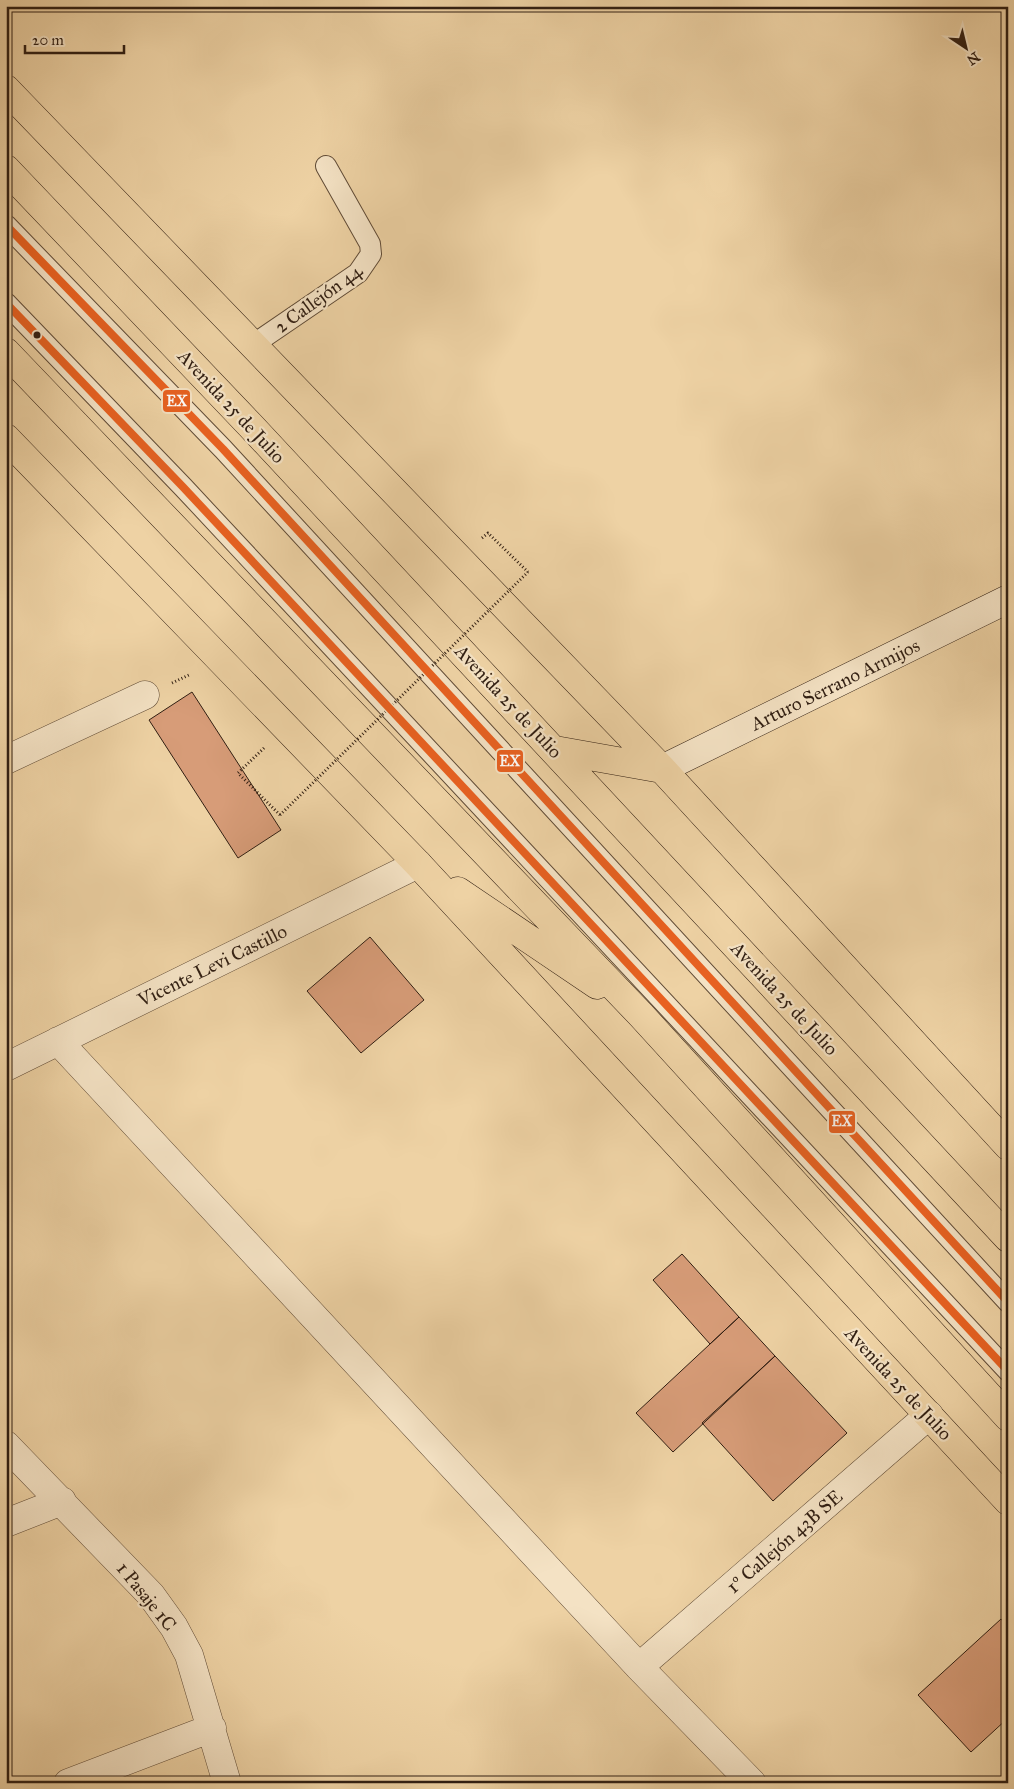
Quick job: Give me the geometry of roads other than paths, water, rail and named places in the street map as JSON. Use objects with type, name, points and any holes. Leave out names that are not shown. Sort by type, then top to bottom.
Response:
[{"type":"main road","points":[[6,89],[662,769],[1008,1146]]},
{"type":"main road","name":"Avenida 25 de Julio","points":[[6,169],[250,425],[555,750],[1008,1238]]},
{"type":"main road","points":[[6,352],[641,1015],[1008,1418]]},
{"type":"main road","name":"Avenida 25 de Julio","points":[[6,438],[418,864],[1008,1501]]},
{"type":"main road","points":[[555,750],[662,769]]},
{"type":"main road","points":[[418,864],[641,1015]]},
{"type":"street","name":"Arturo Serrano Armijos","points":[[662,769],[1008,599]]},
{"type":"street","points":[[6,760],[144,695]]},
{"type":"street","name":"Vicente Levi Castillo","points":[[6,1067],[418,864]]},
{"type":"street","points":[[58,1041],[639,1666],[752,1783]]},
{"type":"street","name":"1º Callejón 43B SE","points":[[639,1666],[928,1415]]},
{"type":"street","name":"1 Pasaje 1C","points":[[6,1445],[151,1595],[174,1627],[189,1655],[228,1783]]},
{"type":"street","points":[[6,1522],[62,1501]]},
{"type":"street","points":[[68,1783],[212,1728]]},
{"type":"lane","name":"2 Callejón 44","points":[[254,344],[358,273],[371,254],[370,244],[326,166]]},
{"type":"lane","name":"Avenida 25 de Julio","points":[[6,225],[223,449],[1008,1302]]},
{"type":"lane","points":[[6,303],[183,487],[1008,1371]]}]
